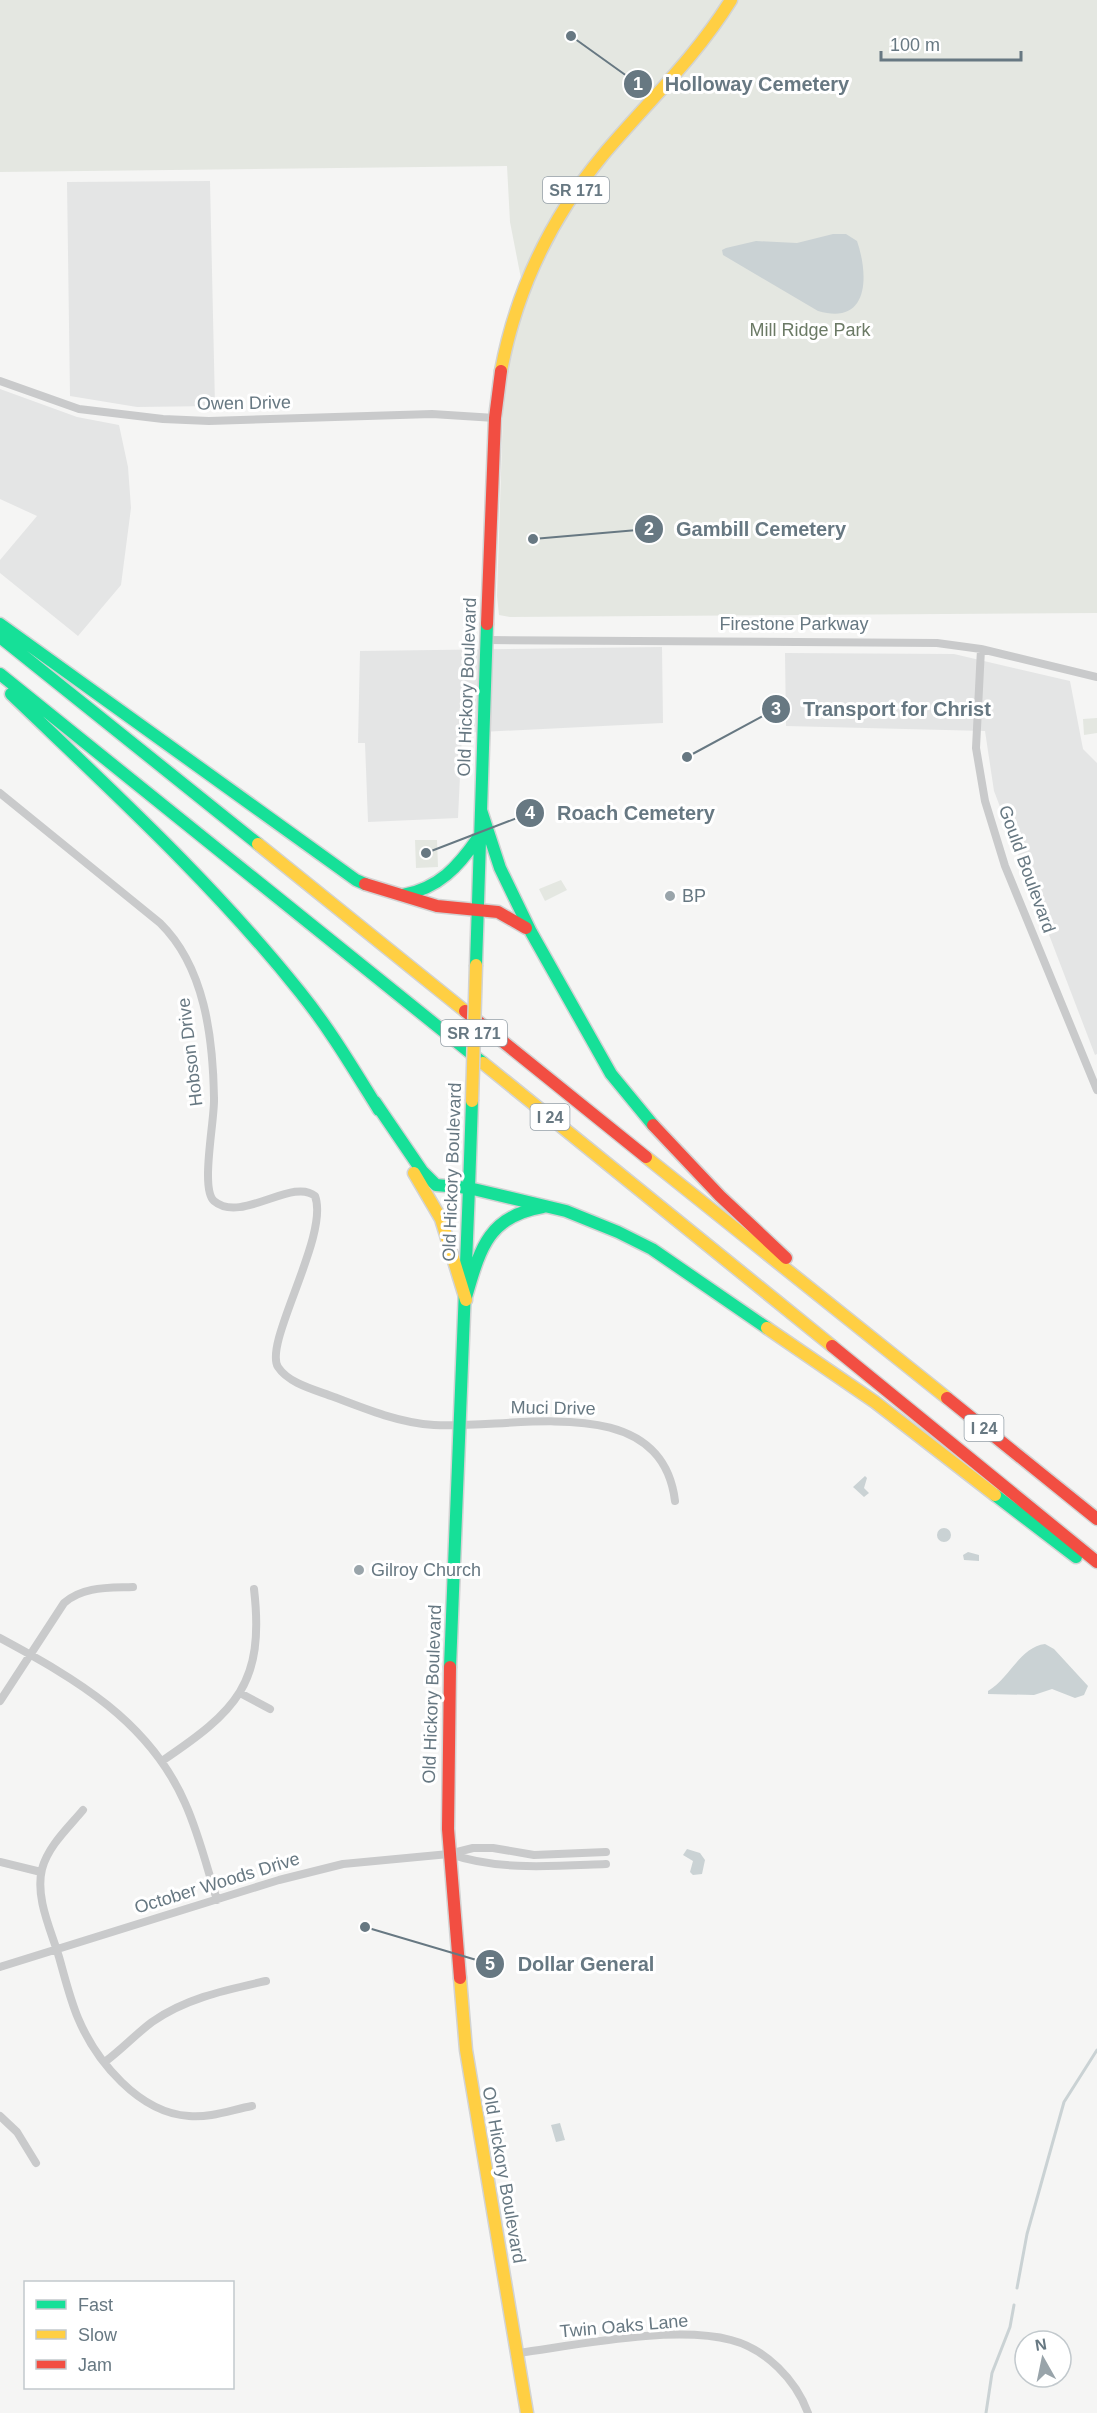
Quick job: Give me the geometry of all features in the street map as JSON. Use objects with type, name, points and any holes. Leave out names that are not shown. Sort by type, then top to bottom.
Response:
[{"type":"main road","name":"Old Hickory Boulevard","points":[[527,2413],[489,2200],[466,2050],[449,1854],[447,1732],[466,1300],[478,838],[481,810],[495,418],[500,373],[511,325],[530,272],[554,225],[604,154],[696,53],[731,0]]},
{"type":"main road","points":[[0,624],[324,860],[356,880],[390,894],[449,908],[511,914],[531,932]]},
{"type":"main road","name":"I 24","points":[[0,637],[1097,1519]]},
{"type":"main road","name":"I 24","points":[[0,674],[612,1167],[1097,1563]]},
{"type":"main road","points":[[0,684],[251,930],[317,1012],[375,1102],[430,1180],[444,1187],[469,1188],[554,1208],[618,1232],[686,1271],[875,1402],[1070,1554],[1097,1571]]},
{"type":"main road","points":[[481,810],[500,867],[531,932],[611,1074],[650,1122],[720,1196],[871,1338]]},
{"type":"main road","points":[[390,894],[419,893],[441,883],[452,874],[478,838]]},
{"type":"main road","points":[[375,1102],[441,1220],[457,1264],[466,1300]]},
{"type":"main road","points":[[466,1300],[479,1253],[492,1231],[508,1217],[520,1212],[554,1208]]},
{"type":"street","name":"Owen Drive","points":[[0,381],[79,409],[135,417],[209,421],[432,414],[495,418]]},
{"type":"street","name":"Firestone Parkway","points":[[487,640],[901,641],[981,649],[1097,676]]},
{"type":"street","name":"Gould Boulevard","points":[[981,649],[976,748],[985,801],[1005,866],[1097,1090]]},
{"type":"street","name":"Hobson Drive","points":[[0,793],[160,923],[186,955],[195,973],[202,1000],[212,1068],[214,1108],[207,1185],[210,1197],[219,1204],[234,1207],[300,1191],[315,1196],[316,1226],[283,1327],[277,1357],[279,1367],[298,1382],[372,1411],[428,1424],[461,1424]]},
{"type":"street","name":"Muci Drive","points":[[461,1424],[584,1424],[620,1429],[642,1441],[654,1452],[669,1474],[675,1501]]},
{"type":"street","points":[[0,1701],[51,1619],[68,1599],[92,1590],[133,1587]]},
{"type":"street","points":[[162,1761],[219,1720],[240,1693],[250,1670],[256,1640],[254,1589]]},
{"type":"street","points":[[0,1638],[107,1703],[137,1730],[162,1761],[186,1805],[217,1900]]},
{"type":"street","points":[[240,1693],[270,1709]]},
{"type":"street","points":[[84,1810],[48,1855],[41,1872],[43,1906],[78,2018],[89,2039],[139,2098],[167,2112],[198,2116],[252,2106]]},
{"type":"street","name":"October Woods Drive","points":[[0,1967],[343,1863],[449,1854],[483,1848],[528,1855],[606,1852]]},
{"type":"street","points":[[449,1854],[475,1862],[496,1862],[525,1867],[606,1864]]},
{"type":"street","points":[[0,1862],[41,1872]]},
{"type":"street","points":[[106,2061],[151,2023],[173,2009],[203,1996],[266,1981]]},
{"type":"street","points":[[0,2116],[16,2132],[36,2163]]},
{"type":"street","name":"Twin Oaks Lane","points":[[518,2353],[670,2336],[722,2338],[742,2344],[773,2364],[797,2390],[808,2413]]},
{"type":"shaded area","points":[[210,181],[215,406],[137,407],[70,396],[67,182]]},
{"type":"shaded area","points":[[833,234],[846,234],[857,241],[863,269],[861,295],[856,305],[847,311],[835,314],[818,311],[723,255],[722,250],[756,241],[797,243]]},
{"type":"shaded area","points":[[0,389],[77,417],[119,425],[128,467],[131,508],[121,585],[78,636],[0,573],[0,560],[37,516],[0,499]]},
{"type":"shaded area","points":[[662,647],[663,723],[462,733],[458,818],[368,822],[365,743],[358,743],[360,651]]},
{"type":"shaded area","points":[[785,653],[954,654],[1070,681],[1083,749],[1097,763],[1097,1054],[1095,1055],[994,791],[985,731],[786,726]]},
{"type":"shaded area","points":[[865,1476],[867,1478],[864,1488],[869,1493],[864,1497],[853,1487]]},
{"type":"shaded area","points":[[941,1528],[947,1528],[951,1535],[947,1542],[941,1542],[937,1538],[937,1532]]},
{"type":"shaded area","points":[[968,1552],[979,1555],[979,1561],[964,1560],[963,1555]]},
{"type":"shaded area","points":[[1045,1644],[1054,1649],[1088,1686],[1084,1695],[1075,1698],[1052,1689],[1034,1695],[988,1694],[988,1691],[1003,1679],[1022,1657],[1036,1646]]},
{"type":"shaded area","points":[[687,1849],[700,1853],[705,1860],[702,1874],[693,1875],[690,1872],[693,1861],[683,1855]]},
{"type":"shaded area","points":[[560,2123],[565,2140],[556,2142],[551,2125]]},
{"type":"green space","name":"Mill Ridge Park","points":[[0,0],[1097,0],[1097,613],[510,617],[499,615],[497,596],[504,381],[525,299],[510,222],[507,166],[0,172]]},
{"type":"green space","points":[[1097,718],[1097,733],[1084,735],[1083,719]]},
{"type":"green space","points":[[415,840],[437,840],[438,867],[416,868]]},
{"type":"green space","points":[[561,880],[567,890],[545,901],[539,889]]},
{"type":"waterway","points":[[1017,2288],[1027,2234],[1064,2102],[1097,2050]]},
{"type":"waterway","points":[[986,2413],[992,2373],[1010,2327],[1014,2305]]},
{"type":"traffic: fast","points":[[0,624],[356,880],[365,884]]},
{"type":"traffic: fast","points":[[476,965],[487,624]]},
{"type":"traffic: fast","points":[[0,637],[258,844]]},
{"type":"traffic: fast","points":[[0,674],[483,1063]]},
{"type":"traffic: fast","points":[[11,694],[161,838],[233,913],[321,1020],[379,1110]]},
{"type":"traffic: fast","points":[[481,810],[500,868],[531,932],[611,1074],[653,1125]]},
{"type":"traffic: fast","points":[[403,895],[416,892],[437,882],[455,867],[478,838]]},
{"type":"traffic: fast","points":[[469,1188],[472,1101]]},
{"type":"traffic: fast","points":[[375,1102],[422,1171],[436,1185],[469,1188],[566,1211],[618,1232],[652,1249],[767,1328]]},
{"type":"traffic: fast","points":[[450,1667],[469,1188]]},
{"type":"traffic: fast","points":[[466,1297],[476,1264],[489,1237],[510,1218],[524,1211],[543,1207]]},
{"type":"traffic: fast","points":[[995,1495],[1076,1557]]},
{"type":"traffic: slow","points":[[501,371],[516,312],[526,284],[567,204],[603,155],[702,41],[731,0]]},
{"type":"traffic: slow","points":[[258,844],[465,1011]]},
{"type":"traffic: slow","points":[[472,1101],[476,965]]},
{"type":"traffic: slow","points":[[483,1063],[832,1346]]},
{"type":"traffic: slow","points":[[646,1157],[947,1398]]},
{"type":"traffic: slow","points":[[414,1173],[441,1219],[466,1300]]},
{"type":"traffic: slow","points":[[767,1328],[875,1402],[995,1495]]},
{"type":"traffic: slow","points":[[460,1978],[466,2050],[527,2413]]},
{"type":"traffic: jam","points":[[487,624],[495,418],[501,371]]},
{"type":"traffic: jam","points":[[365,884],[437,906],[498,912],[526,928]]},
{"type":"traffic: jam","points":[[465,1011],[646,1157]]},
{"type":"traffic: jam","points":[[653,1125],[720,1196],[786,1258]]},
{"type":"traffic: jam","points":[[832,1346],[1097,1562]]},
{"type":"traffic: jam","points":[[947,1398],[1097,1519]]},
{"type":"traffic: jam","points":[[450,1667],[448,1829],[460,1978]]},
{"type":"place","name":"Holloway Cemetery","points":[[571,36]]},
{"type":"place","name":"Gambill Cemetery","points":[[533,539]]},
{"type":"place","name":"Transport for Christ","points":[[687,757]]},
{"type":"place","name":"Roach Cemetery","points":[[426,853]]},
{"type":"place","name":"BP","points":[[670,896]]},
{"type":"place","name":"Gilroy Church","points":[[359,1570]]},
{"type":"place","name":"Dollar General","points":[[365,1927]]}]
